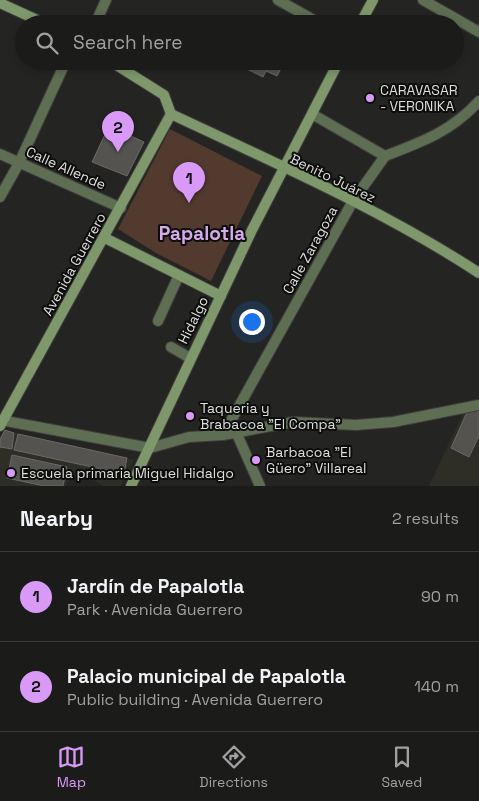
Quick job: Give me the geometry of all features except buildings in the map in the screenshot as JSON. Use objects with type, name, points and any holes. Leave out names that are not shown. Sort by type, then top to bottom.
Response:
[{"type":"main road","points":[[365,15],[373,0]]},
{"type":"main road","points":[[0,3],[26,15]]},
{"type":"main road","points":[[124,70],[164,95],[172,114]]},
{"type":"main road","name":"Hidalgo","points":[[131,486],[190,358],[283,168],[335,70]]},
{"type":"main road","name":"Benito Juárez","points":[[172,114],[354,202],[449,253],[479,273]]},
{"type":"main road","name":"Avenida Guerrero","points":[[1,422],[105,238],[172,114]]},
{"type":"main road","points":[[105,238],[221,296]]},
{"type":"street","points":[[99,15],[106,0]]},
{"type":"street","points":[[278,0],[306,15]]},
{"type":"street","points":[[423,0],[449,15]]},
{"type":"street","points":[[464,23],[479,32]]},
{"type":"street","points":[[0,197],[19,163],[62,70]]},
{"type":"street","points":[[312,114],[385,156],[434,138],[468,114],[479,101]]},
{"type":"street","name":"Calle Allende","points":[[0,154],[121,208]]},
{"type":"street","name":"Calle Zaragoza","points":[[223,435],[354,202],[385,156]]},
{"type":"street","points":[[158,321],[179,275]]},
{"type":"street","points":[[170,347],[190,358]]},
{"type":"street","points":[[1,422],[150,448],[189,437],[223,435],[293,422],[356,425],[393,422],[479,405]]},
{"type":"street","points":[[236,432],[260,486]]},
{"type":"shaded area","points":[[170,129],[262,176],[211,281],[156,253],[118,229]]},
{"type":"shaded area","points":[[479,410],[479,486],[429,486],[463,413]]},
{"type":"shaded area","points":[[5,430],[134,460],[121,486],[104,486],[76,470],[65,486],[0,486],[0,439]]},
{"type":"place","name":"CARAVASAR - VERONIKA","points":[[370,98]]},
{"type":"place","name":"Palacio municipal de Papalotla","points":[[118,152]]},
{"type":"place","name":"Jardín de Papalotla","points":[[189,203]]},
{"type":"place","name":"Taqueria y Brabacoa \"El Compa\"","points":[[190,416]]},
{"type":"place","name":"Barbacoa \"El Güero\" Villareal","points":[[256,460]]},
{"type":"place","name":"Escuela primaria Miguel Hidalgo","points":[[11,473]]},
{"type":"district","name":"Papalotla","points":[[202,233]]}]
